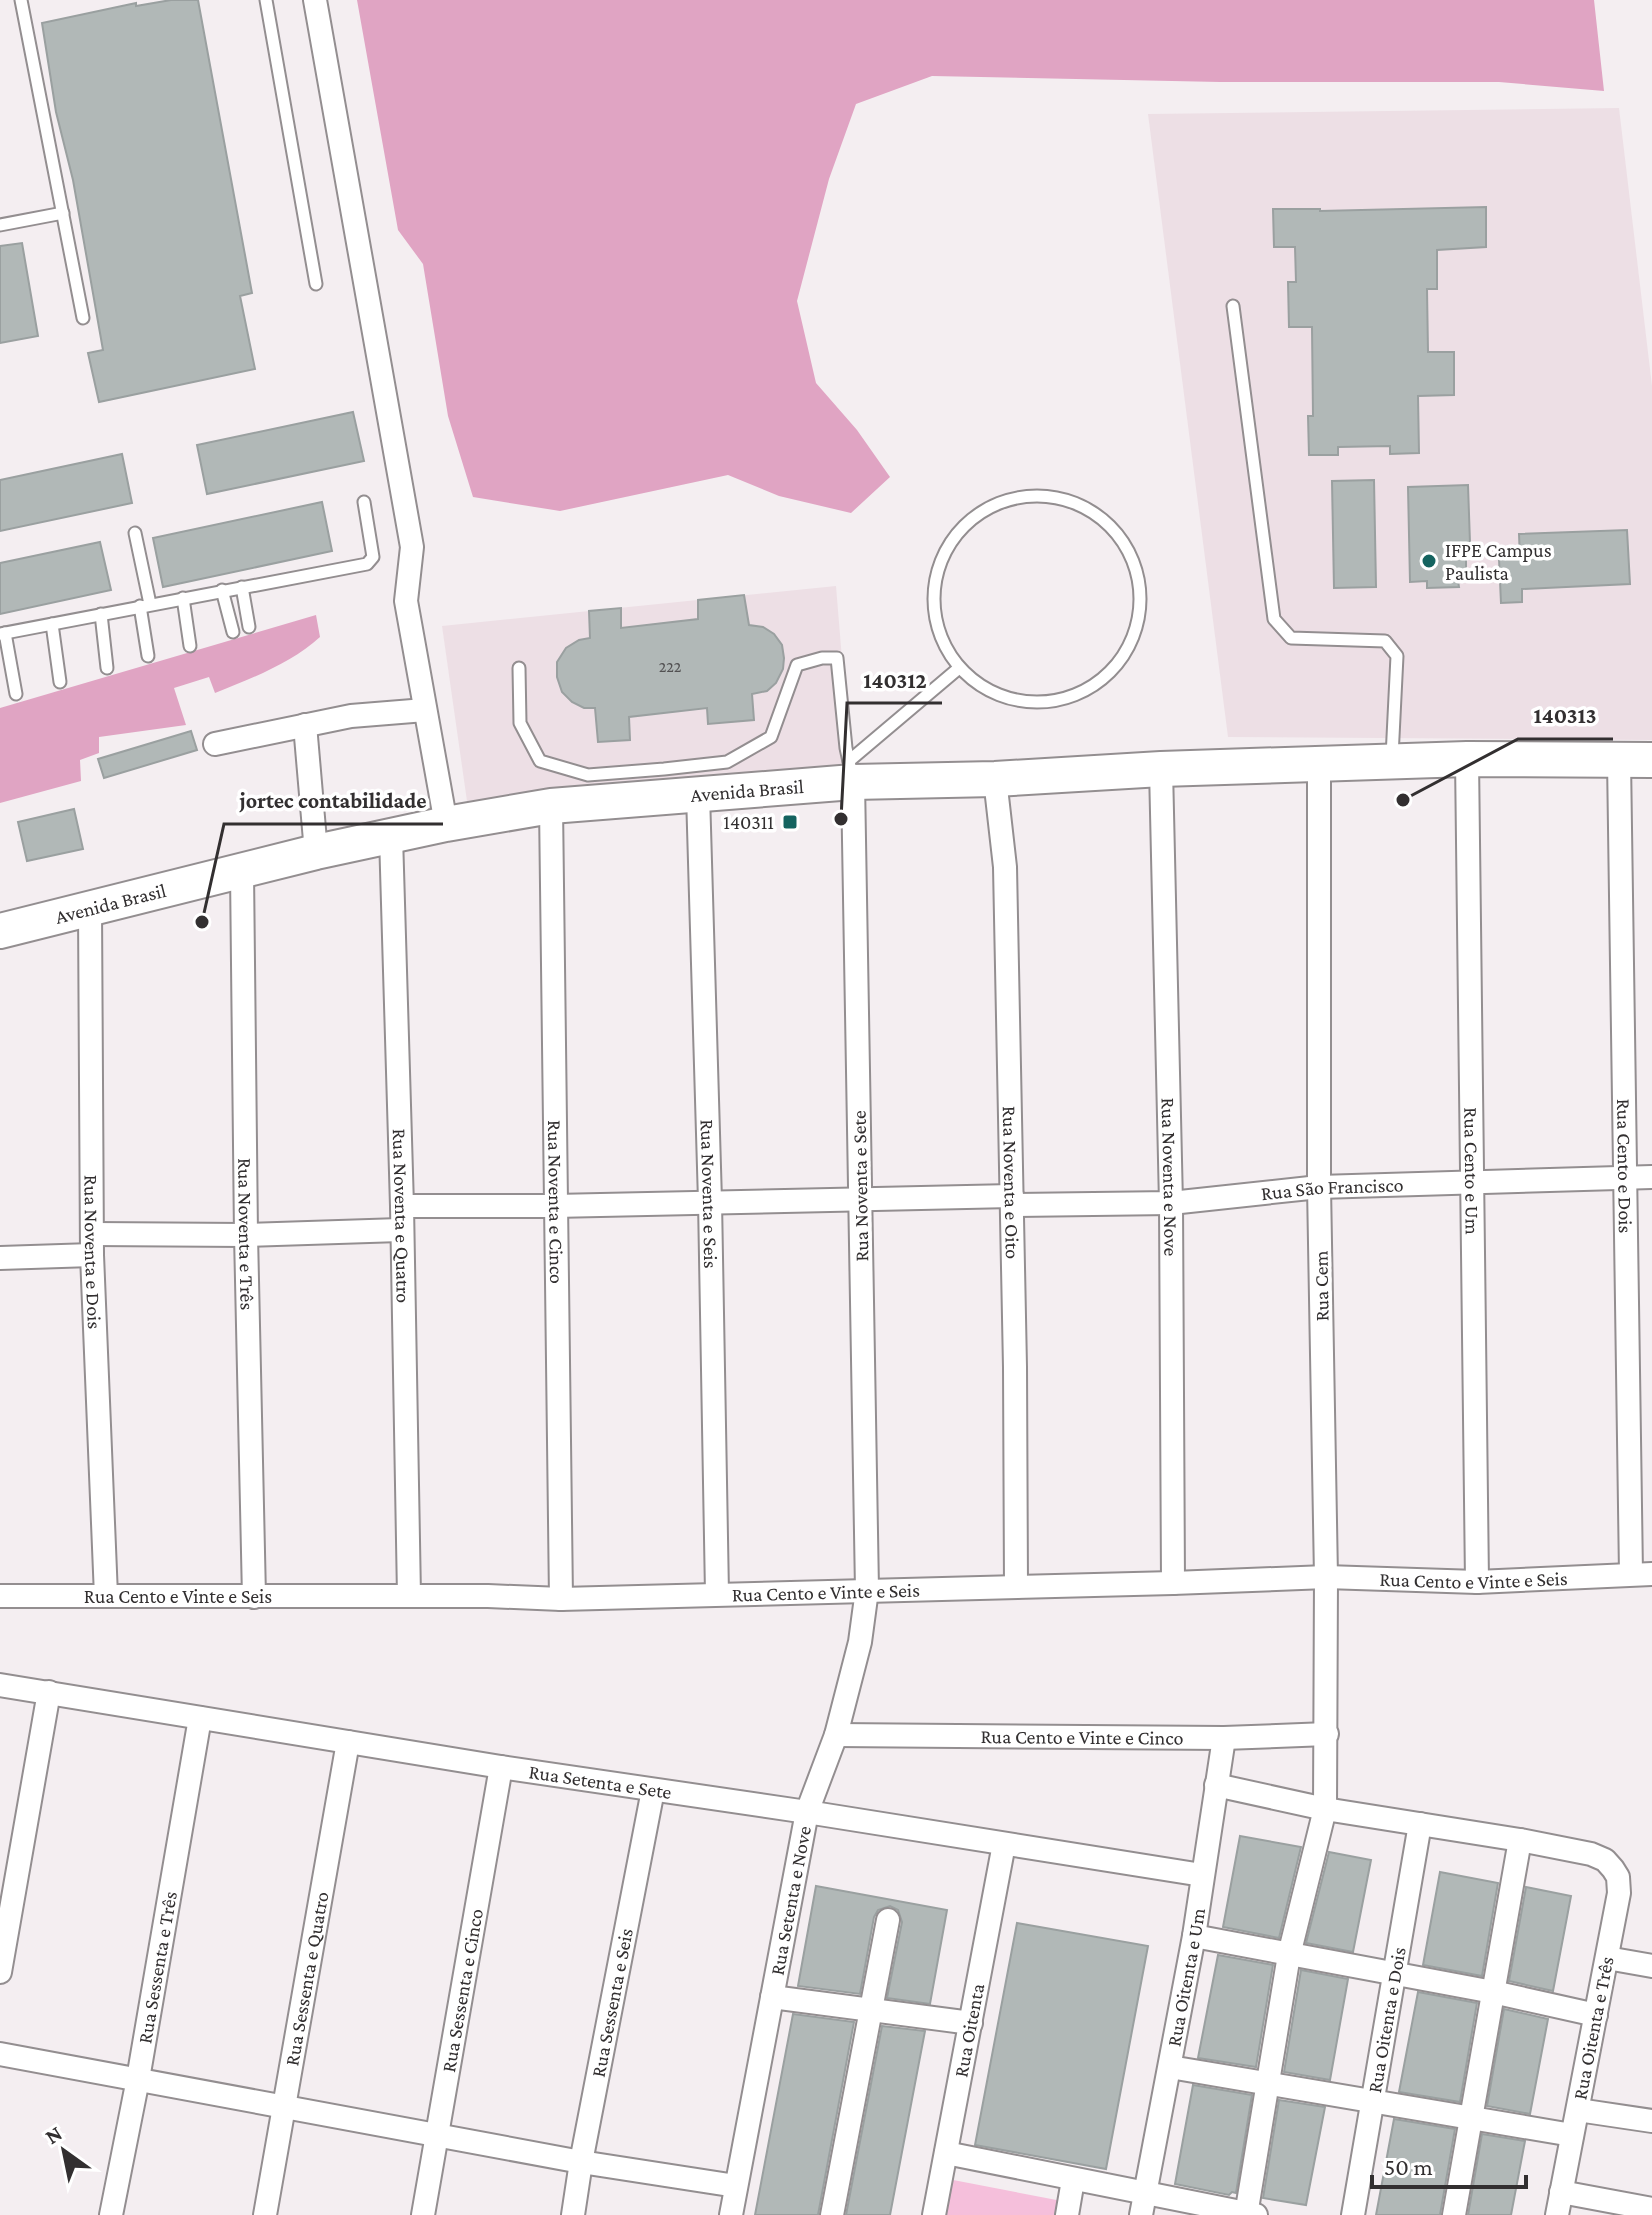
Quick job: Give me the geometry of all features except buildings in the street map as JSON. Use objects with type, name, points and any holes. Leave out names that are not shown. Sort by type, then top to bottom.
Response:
[{"type":"main road","name":"Avenida Brasil","points":[[0,931],[316,852],[446,824],[551,806],[698,794],[851,772],[995,779],[1319,763],[1467,759],[1635,760]]},
{"type":"street","points":[[315,0],[412,547],[406,601],[446,824]]},
{"type":"street","points":[[215,744],[351,716],[425,710]]},
{"type":"street","points":[[305,725],[316,852]]},
{"type":"street","name":"Rua Cento e Um","points":[[1467,759],[1477,1582]]},
{"type":"street","name":"Rua Cento e Dois","points":[[1635,760],[1625,1178],[1641,1574]]},
{"type":"street","name":"Rua Cem","points":[[1249,2214],[1289,1955],[1325,1809],[1326,1577],[1319,1187],[1319,763]]},
{"type":"street","name":"Rua Noventa e Nove","points":[[1161,769],[1171,1203],[1173,1583]]},
{"type":"street","name":"Rua Noventa e Sete","points":[[851,772],[867,1590]]},
{"type":"street","name":"Rua Noventa e Oito","points":[[995,779],[1005,867],[1016,1587]]},
{"type":"street","name":"Rua Noventa e Seis","points":[[698,794],[717,1594]]},
{"type":"street","name":"Rua Noventa e Cinco","points":[[551,806],[561,1599]]},
{"type":"street","name":"Rua Noventa e Quatro","points":[[391,836],[409,1596]]},
{"type":"street","name":"Rua Noventa e Três","points":[[242,872],[254,1597]]},
{"type":"street","name":"Rua Noventa e Dois","points":[[90,908],[92,1245],[106,1596]]},
{"type":"street","name":"Rua São Francisco","points":[[402,1206],[554,1206],[860,1198],[1171,1203],[1319,1187],[1652,1177]]},
{"type":"street","points":[[0,1258],[92,1245],[246,1235],[400,1230]]},
{"type":"street","name":"Rua Cento e Vinte e Seis","points":[[0,1596],[561,1599],[1326,1577],[1477,1582],[1641,1574]]},
{"type":"street","name":"Rua Setenta e Nove","points":[[731,2215],[807,1812],[836,1735],[860,1642],[867,1590]]},
{"type":"street","name":"Rua Setenta e Sete","points":[[0,1685],[501,1767],[1202,1875]]},
{"type":"street","points":[[0,1972],[49,1692]]},
{"type":"street","name":"Rua Sessenta e Três","points":[[111,2215],[138,2079],[200,1718]]},
{"type":"street","name":"Rua Cento e Vinte e Cinco","points":[[836,1735],[1224,1738],[1327,1734]]},
{"type":"street","name":"Rua Oitenta e Um","points":[[1142,2204],[1194,1936],[1224,1738]]},
{"type":"street","name":"Rua Sessenta e Quatro","points":[[265,2215],[348,1742]]},
{"type":"street","name":"Rua Sessenta e Cinco","points":[[423,2215],[501,1767]]},
{"type":"street","points":[[1216,1785],[1325,1809],[1520,1840],[1454,2215]]},
{"type":"street","name":"Rua Sessenta e Seis","points":[[573,2215],[653,1790]]},
{"type":"street","name":"Rua Oitenta e Dois","points":[[1353,2215],[1420,1824]]},
{"type":"street","name":"Rua Oitenta e Três","points":[[1520,1840],[1591,1854],[1605,1860],[1618,1877],[1619,1893],[1557,2215]]},
{"type":"street","name":"Rua Oitenta","points":[[934,2215],[1004,1844]]},
{"type":"street","points":[[832,2215],[888,1920]]},
{"type":"street","points":[[1194,1936],[1493,1992],[1596,2015]]},
{"type":"street","points":[[1607,1958],[1652,1966]]},
{"type":"street","points":[[772,1997],[971,2023]]},
{"type":"street","points":[[0,2054],[581,2162],[736,2186]]},
{"type":"street","points":[[1170,2067],[1572,2135]]},
{"type":"street","points":[[1578,2110],[1652,2121]]},
{"type":"street","points":[[946,2153],[1073,2180],[1142,2204],[1249,2214]]},
{"type":"street","points":[[1067,2215],[1073,2180]]},
{"type":"street","points":[[1561,2192],[1652,2209]]},
{"type":"lane","points":[[21,0],[83,318]]},
{"type":"lane","points":[[266,0],[316,284]]},
{"type":"lane","points":[[0,225],[63,213]]},
{"type":"lane","points":[[1233,306],[1274,619],[1291,638],[1385,641],[1397,656],[1392,761]]},
{"type":"lane","points":[[1044,495],[1078,503],[1107,521],[1128,547],[1140,579],[1141,613],[1131,645],[1111,673],[1083,693],[1050,702],[1028,702],[985,689],[959,668],[940,638],[933,604],[937,570],[952,538],[977,514],[1009,499],[1044,495]]},
{"type":"lane","points":[[16,694],[3,633],[367,564],[373,557],[364,502]]},
{"type":"lane","points":[[135,533],[148,656]]},
{"type":"lane","points":[[242,587],[249,627]]},
{"type":"lane","points":[[222,590],[233,632]]},
{"type":"lane","points":[[183,598],[190,646]]},
{"type":"lane","points":[[101,614],[107,668]]},
{"type":"lane","points":[[52,624],[60,682]]},
{"type":"lane","points":[[519,668],[520,723],[540,761],[588,775],[727,762],[771,737],[797,665],[822,658],[837,658],[851,772]]},
{"type":"lane","points":[[851,772],[959,668]]},
{"type":"shaded area","points":[[357,0],[1594,0],[1604,91],[1499,82],[1220,82],[932,76],[856,104],[829,179],[797,301],[816,383],[857,430],[890,477],[851,513],[779,496],[728,475],[560,511],[473,497],[448,416],[423,264],[398,230]]},
{"type":"shaded area","name":"IFPE Campus Paulista","points":[[1619,108],[1652,386],[1652,740],[1228,737],[1148,114]]},
{"type":"shaded area","points":[[836,586],[851,769],[467,801],[442,626]]},
{"type":"shaded area","points":[[316,615],[320,637],[270,670],[215,693],[209,677],[174,688],[186,725],[99,737],[99,753],[80,760],[81,781],[0,803],[0,708]]},
{"type":"shaded area","points":[[948,2179],[1067,2202],[1065,2215],[940,2215]]},
{"type":"place","name":"IFPE Campus Paulista","points":[[1429,561]]},
{"type":"place","name":"140313","points":[[1403,800]]},
{"type":"place","name":"140312","points":[[841,819]]},
{"type":"place","name":"140311","points":[[790,822]]},
{"type":"place","name":"jortec contabilidade","points":[[202,922]]}]
